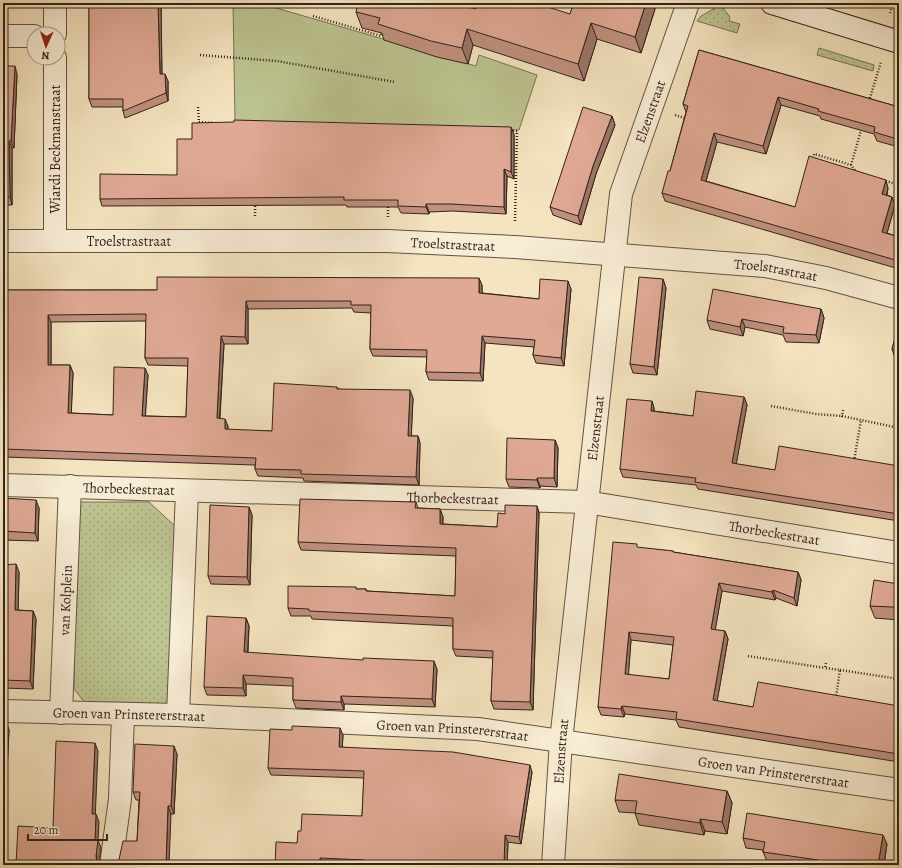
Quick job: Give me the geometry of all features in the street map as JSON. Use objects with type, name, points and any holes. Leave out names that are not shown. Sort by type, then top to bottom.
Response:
[{"type":"street","points":[[55,3],[55,26]]},
{"type":"street","name":"Elzenstraat","points":[[553,865],[561,741],[586,502],[621,194],[688,3]]},
{"type":"street","points":[[772,3],[892,32]]},
{"type":"street","points":[[3,36],[26,36]]},
{"type":"street","name":"Wiardi Beckmanstraat","points":[[55,66],[56,240]]},
{"type":"street","name":"Troelstrastraat","points":[[3,241],[387,241],[515,247],[613,256],[765,266],[826,278],[899,298]]},
{"type":"street","name":"Thorbeckestraat","points":[[3,485],[586,502],[899,553]]},
{"type":"street","name":"van Kolplein","points":[[61,713],[70,486]]},
{"type":"street","points":[[178,715],[186,491]]},
{"type":"street","name":"Groen van Prinstererstraat","points":[[3,711],[123,715],[178,715],[478,729],[899,790]]},
{"type":"street","points":[[111,865],[120,799],[123,715]]},
{"type":"path","points":[[267,3],[275,5]]},
{"type":"path","points":[[868,105],[892,32],[893,3]]},
{"type":"path","points":[[312,16],[381,36],[384,23]]},
{"type":"path","points":[[200,55],[277,61],[395,82]]},
{"type":"path","points":[[198,107],[199,122],[214,123]]},
{"type":"path","points":[[652,107],[690,120]]},
{"type":"path","points":[[851,165],[864,120]]},
{"type":"path","points":[[509,131],[517,131],[515,247]]},
{"type":"path","points":[[812,161],[814,154],[851,165],[856,172],[857,178]]},
{"type":"path","points":[[856,172],[863,174]]},
{"type":"path","points":[[877,179],[899,185]]},
{"type":"path","points":[[254,241],[255,202]]},
{"type":"path","points":[[387,241],[388,202]]},
{"type":"path","points":[[771,406],[816,414],[842,416],[899,428]]},
{"type":"path","points":[[842,416],[843,410]]},
{"type":"path","points":[[853,467],[861,420]]},
{"type":"path","points":[[748,656],[899,679]]},
{"type":"path","points":[[825,668],[826,663]]},
{"type":"path","points":[[835,701],[840,670]]},
{"type":"green space","points":[[233,3],[259,3],[476,66],[479,55],[537,75],[519,130],[235,121]]},
{"type":"green space","points":[[715,5],[723,8],[730,17],[729,21],[740,24],[737,33],[697,21],[701,16],[715,8]]},
{"type":"green space","points":[[819,48],[874,65],[873,71],[817,55]]},
{"type":"green space","points":[[76,502],[149,502],[176,527],[171,704],[85,703],[74,689]]},
{"type":"building","points":[[89,3],[158,3],[160,74],[165,74],[166,93],[123,111],[123,99],[89,99]]},
{"type":"building","points":[[358,3],[450,3],[476,9],[478,3],[535,3],[570,14],[574,3],[646,3],[635,37],[591,23],[578,64],[467,29],[462,48],[431,41],[378,24],[380,18],[356,12]]},
{"type":"building","points":[[699,50],[899,107],[899,131],[897,139],[874,132],[875,127],[818,111],[819,109],[778,97],[763,146],[714,133],[701,180],[795,207],[809,156],[886,180],[882,194],[892,197],[882,232],[899,237],[899,261],[662,193],[668,171],[670,171],[688,106],[683,104]]},
{"type":"building","points":[[3,66],[15,66],[11,141],[9,141],[10,197],[3,197]]},
{"type":"building","points":[[583,107],[612,116],[593,166],[578,216],[550,207]]},
{"type":"building","points":[[234,120],[511,127],[511,172],[504,169],[504,207],[451,204],[426,204],[426,207],[398,206],[398,200],[344,200],[344,197],[100,199],[100,174],[177,175],[177,139],[192,139],[192,123],[234,122]]},
{"type":"building","points":[[157,277],[479,278],[479,293],[539,299],[540,279],[568,281],[561,358],[533,355],[535,340],[482,336],[480,373],[426,372],[427,350],[370,349],[371,305],[351,305],[351,301],[246,301],[245,337],[221,336],[217,418],[225,419],[225,429],[272,431],[274,383],[337,387],[337,389],[410,390],[408,436],[418,436],[416,477],[301,474],[301,470],[255,469],[256,458],[3,449],[3,290],[157,290]],"holes":[[[146,314],[145,358],[188,358],[186,417],[142,416],[145,368],[114,367],[113,415],[68,413],[70,365],[48,365],[48,315]]]},
{"type":"building","points":[[639,277],[663,279],[654,367],[630,364]]},
{"type":"building","points":[[713,289],[821,309],[816,335],[783,333],[784,327],[742,319],[740,327],[707,320]]},
{"type":"building","points":[[899,324],[899,352],[892,349]]},
{"type":"building","points":[[696,391],[744,397],[732,463],[775,470],[779,446],[899,466],[899,514],[695,482],[696,478],[620,469],[627,399],[652,401],[651,411],[693,416]]},
{"type":"building","points":[[507,438],[555,440],[554,478],[537,478],[537,480],[506,479]]},
{"type":"building","points":[[3,498],[36,500],[35,533],[3,531]]},
{"type":"building","points":[[300,499],[416,502],[415,508],[440,509],[440,524],[497,527],[498,513],[505,514],[505,505],[537,506],[530,702],[491,701],[493,651],[453,649],[453,618],[309,611],[309,609],[288,608],[288,586],[356,587],[356,589],[366,589],[366,591],[455,596],[456,548],[298,542]]},
{"type":"building","points":[[210,505],[249,507],[247,577],[208,576]]},
{"type":"building","points":[[613,542],[637,544],[637,547],[673,551],[798,572],[794,598],[773,590],[772,592],[719,583],[711,629],[725,631],[713,700],[753,707],[758,682],[899,706],[899,754],[676,719],[677,712],[622,706],[621,709],[598,707]],"holes":[[[629,632],[674,637],[669,679],[625,674]]]},
{"type":"building","points":[[16,564],[15,610],[33,611],[30,681],[3,680],[3,565]]},
{"type":"building","points":[[874,580],[899,584],[899,608],[870,606]]},
{"type":"building","points":[[207,616],[246,618],[244,652],[363,660],[363,658],[434,661],[432,699],[341,696],[341,702],[293,700],[293,678],[243,675],[243,688],[204,687]]},
{"type":"building","points":[[3,722],[6,722],[4,763],[3,763]]},
{"type":"building","points":[[292,726],[340,728],[339,747],[453,752],[530,765],[519,837],[505,835],[504,865],[364,865],[364,860],[320,858],[320,865],[275,865],[276,842],[297,843],[298,831],[301,831],[302,814],[362,816],[364,771],[268,768],[270,729],[292,730]]},
{"type":"building","points":[[56,741],[95,743],[92,814],[96,814],[95,840],[98,840],[96,856],[99,865],[16,865],[18,826],[53,828]]},
{"type":"building","points":[[135,744],[174,746],[171,806],[168,806],[166,865],[117,865],[123,841],[137,841],[140,792],[133,792]]},
{"type":"building","points":[[619,774],[727,791],[722,822],[700,819],[700,823],[635,813],[637,801],[615,800]]},
{"type":"building","points":[[747,813],[883,835],[878,865],[817,865],[818,860],[763,852],[765,842],[743,838]]}]
